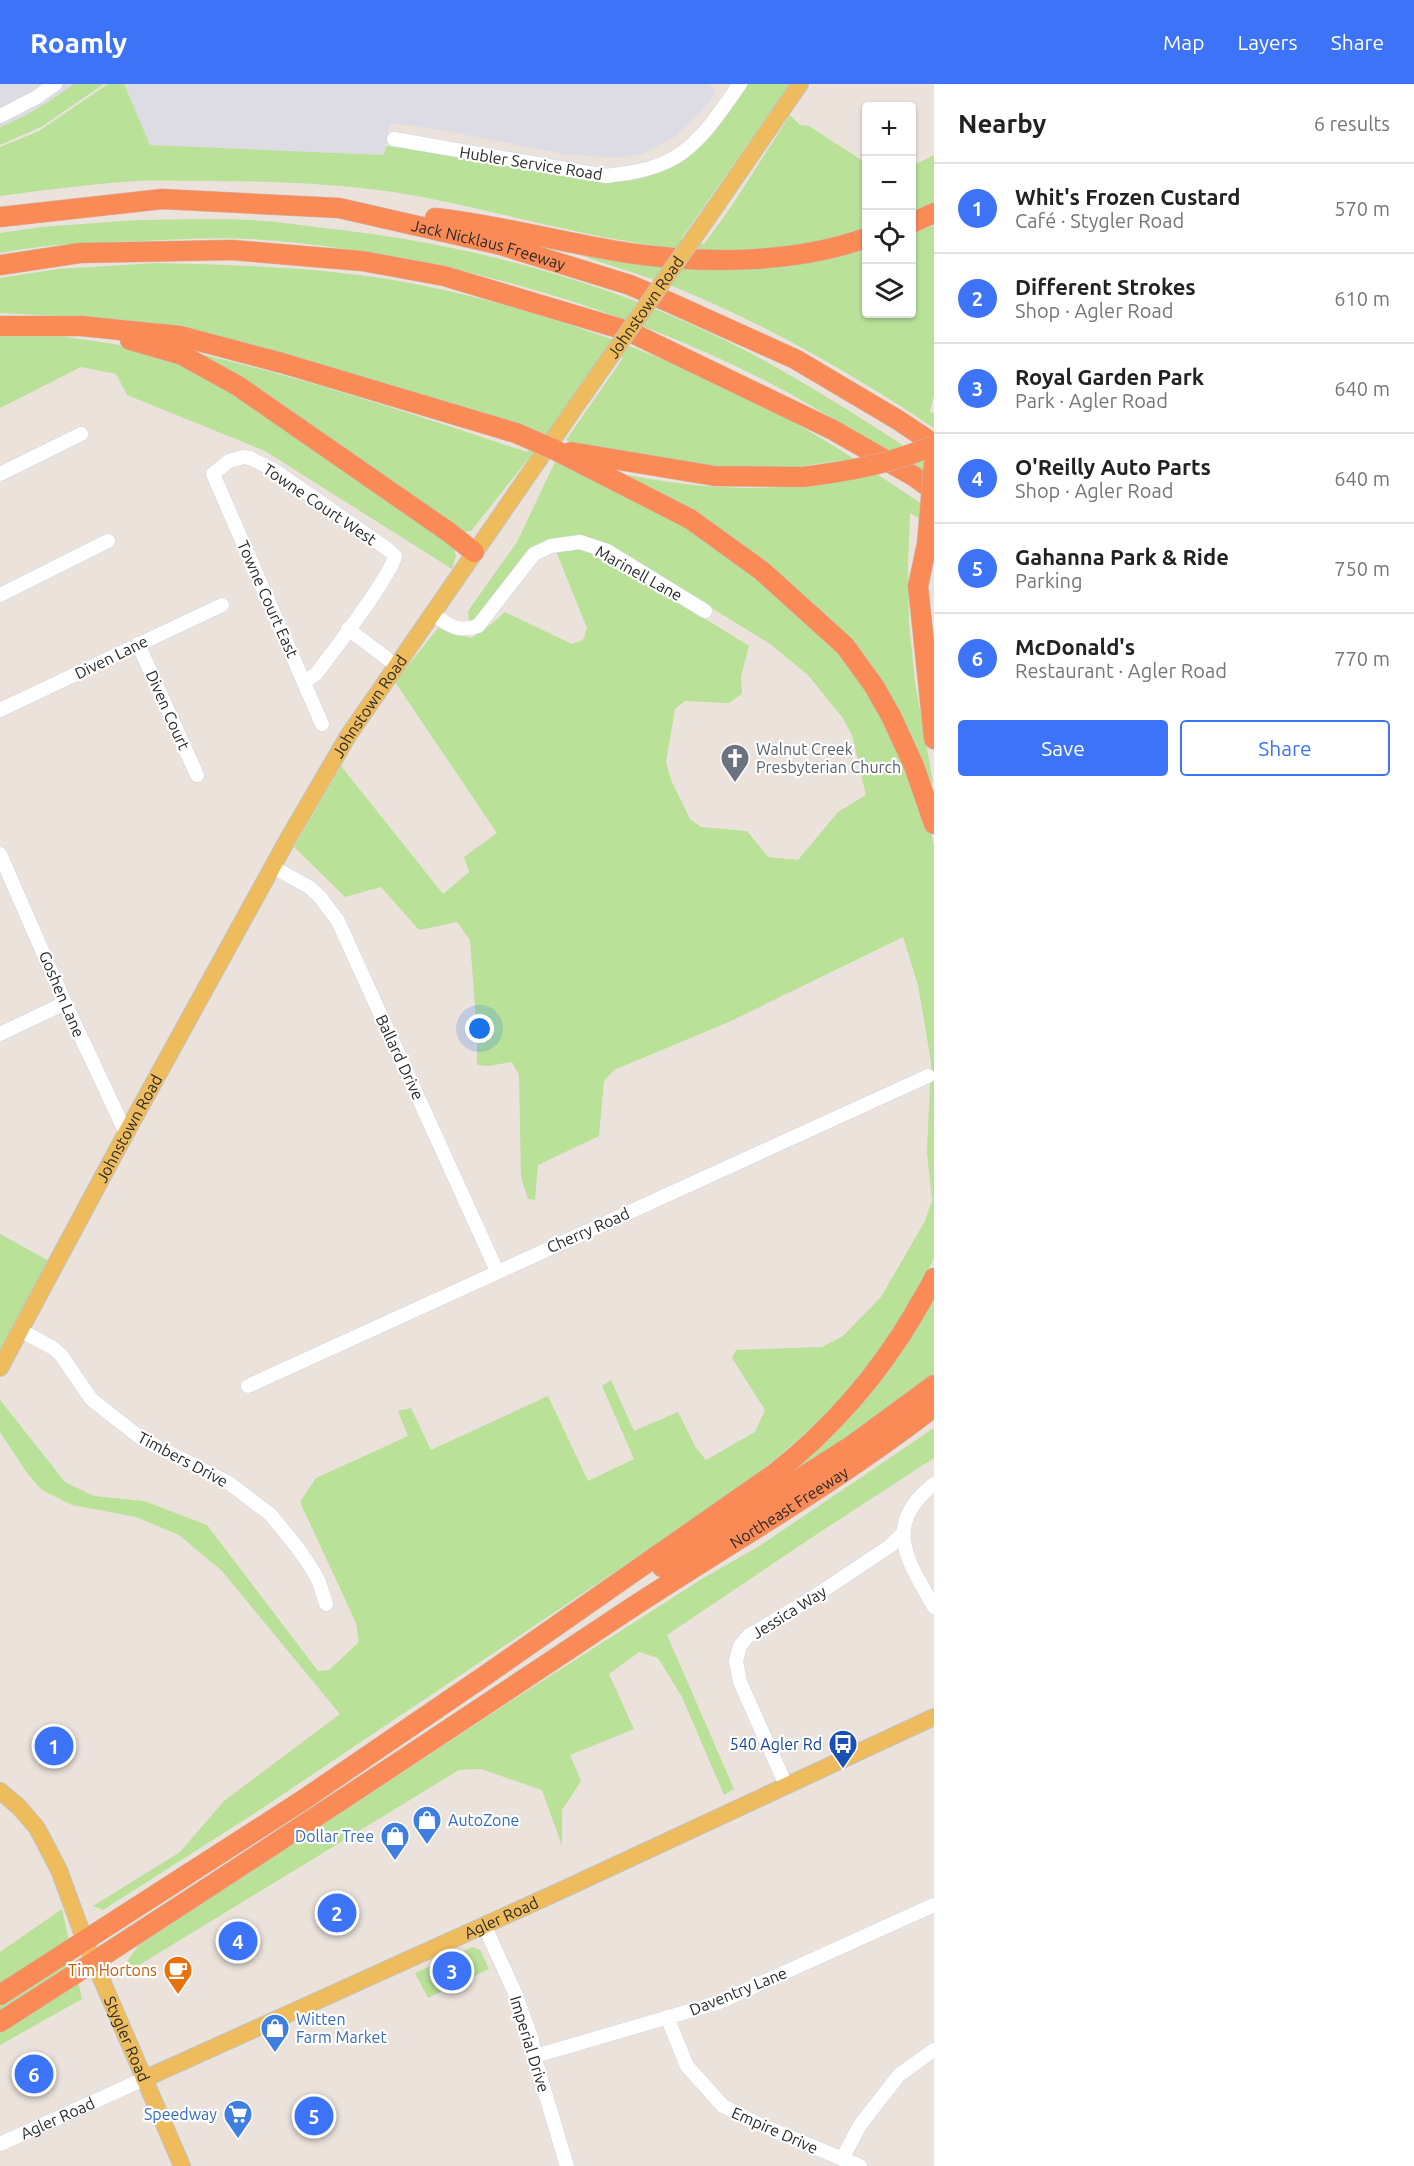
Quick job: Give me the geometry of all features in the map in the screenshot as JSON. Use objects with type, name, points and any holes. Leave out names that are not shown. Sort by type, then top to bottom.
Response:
[{"type":"highway","name":"Jack Nicklaus Freeway","points":[[0,217],[162,200],[339,208],[501,245],[630,285],[795,359],[898,420],[934,445]]},
{"type":"highway","points":[[339,208],[474,223],[628,253],[701,260],[741,260],[835,249],[862,240]]},
{"type":"highway","points":[[916,221],[934,213]]},
{"type":"highway","points":[[0,264],[80,253],[232,250],[362,261],[444,276],[628,331],[833,430],[915,477],[934,491]]},
{"type":"highway","points":[[0,326],[81,326],[180,336],[292,366],[516,433],[553,449],[582,458],[715,476],[803,477],[860,470],[914,454],[934,445]]},
{"type":"highway","points":[[81,326],[182,355],[238,386],[474,552]]},
{"type":"highway","points":[[582,458],[690,519],[762,571],[845,646],[874,686],[891,716],[914,766],[934,824]]},
{"type":"highway","points":[[934,464],[927,544],[918,585],[934,739]]},
{"type":"highway","points":[[927,544],[934,624]]},
{"type":"highway","points":[[0,1995],[303,1800],[744,1496],[802,1451],[849,1403],[901,1336],[934,1278]]},
{"type":"highway","points":[[486,1676],[547,1643],[851,1446],[934,1385]]},
{"type":"highway","name":"Northeast Freeway","points":[[0,2022],[639,1603],[858,1463],[934,1407]]},
{"type":"highway","points":[[858,1463],[934,1418]]},
{"type":"main road","name":"Johnstown Road","points":[[0,1368],[126,1133],[348,736],[800,84]]},
{"type":"main road","name":"Agler Road","points":[[144,2079],[934,1717]]},
{"type":"main road","name":"Stygler Road","points":[[0,1791],[19,1807],[37,1828],[59,1869],[85,1941],[182,2166]]},
{"type":"street","points":[[0,116],[37,97],[55,84]]},
{"type":"street","name":"Hubler Service Road","points":[[394,139],[606,176],[637,172],[667,162],[690,146],[740,84]]},
{"type":"street","points":[[0,474],[81,434]]},
{"type":"street","name":"Towne Court West","points":[[213,474],[229,461],[244,457],[250,458],[274,470],[386,548],[394,556],[390,570],[348,629]]},
{"type":"street","name":"Towne Court East","points":[[213,474],[322,724]]},
{"type":"street","points":[[0,595],[108,541]]},
{"type":"street","name":"Marinell Lane","points":[[432,614],[453,627],[465,630],[478,626],[534,554],[551,546],[580,542],[607,551],[705,611]]},
{"type":"street","name":"Diven Lane","points":[[0,710],[222,605]]},
{"type":"street","points":[[304,682],[314,676],[348,629],[397,666]]},
{"type":"street","name":"Diven Court","points":[[138,644],[196,776]]},
{"type":"street","name":"Goshen Lane","points":[[0,854],[4,875],[126,1133]]},
{"type":"street","name":"Ballard Drive","points":[[273,867],[309,887],[320,897],[338,921],[497,1271]]},
{"type":"street","points":[[0,1034],[65,1003]]},
{"type":"street","name":"Cherry Road","points":[[248,1386],[928,1076]]},
{"type":"street","name":"Timbers Drive","points":[[20,1330],[53,1348],[61,1355],[91,1399],[142,1439],[229,1483],[270,1514],[312,1569],[319,1582],[326,1605]]},
{"type":"street","points":[[934,1484],[914,1503],[902,1534],[909,1561],[934,1607]]},
{"type":"street","name":"Jessica Way","points":[[786,1785],[740,1682],[736,1660],[740,1646],[748,1636],[790,1612],[890,1546],[902,1534]]},
{"type":"street","name":"Daventry Lane","points":[[535,2056],[734,1995],[934,1905]]},
{"type":"street","name":"Imperial Drive","points":[[484,1925],[515,1993],[532,2040],[567,2166]]},
{"type":"street","name":"Empire Drive","points":[[667,2017],[687,2066],[723,2106],[758,2124],[860,2166]]},
{"type":"street","points":[[842,2159],[860,2125],[899,2075],[934,2050]]},
{"type":"street","name":"Agler Road","points":[[0,2144],[144,2079]]},
{"type":"shaded area","points":[[0,84],[74,84],[43,106],[0,127]]},
{"type":"shaded area","points":[[124,84],[708,84],[717,91],[699,114],[676,136],[643,154],[618,158],[563,154],[442,130],[390,123],[384,155],[150,145]]},
{"type":"green space","points":[[74,84],[104,84],[41,127],[0,145],[0,127],[38,108]]},
{"type":"green space","points":[[108,84],[124,84],[150,145],[384,155],[386,146],[580,179],[630,181],[655,174],[671,166],[700,146],[726,117],[748,84],[790,84],[681,239],[704,244],[731,207],[790,115],[800,125],[809,126],[862,160],[862,230],[787,247],[713,251],[621,240],[393,192],[322,185],[251,181],[135,181],[0,196],[0,147],[39,131]]},
{"type":"green space","points":[[934,155],[934,204],[916,212],[916,210],[916,164]]},
{"type":"green space","points":[[137,220],[260,221],[373,234],[472,252],[570,279],[666,313],[741,348],[798,379],[934,466],[934,485],[852,430],[766,381],[645,327],[516,284],[383,255],[317,245],[238,238],[89,243],[35,247],[0,253],[0,233],[41,227]]},
{"type":"green space","points":[[934,225],[934,395],[930,411],[934,414],[934,428],[839,369],[740,316],[672,286],[580,255],[582,250],[834,257],[862,251],[862,318],[916,318],[916,232]]},
{"type":"green space","points":[[158,263],[276,267],[393,280],[499,304],[551,319],[654,356],[752,401],[834,446],[934,512],[934,527],[910,513],[908,562],[909,623],[915,682],[933,783],[927,784],[852,650],[627,478],[628,475],[692,485],[755,488],[805,485],[856,474],[837,461],[784,469],[730,470],[607,453],[566,440],[623,358],[606,349],[532,454],[471,531],[460,532],[196,353],[321,386],[527,452],[540,434],[97,318],[0,313],[0,278],[58,269]]},
{"type":"green space","points":[[31,332],[154,352],[238,393],[454,548],[456,556],[452,569],[265,451],[127,395],[116,374],[81,367],[0,408],[0,333]]},
{"type":"green space","points":[[555,462],[606,482],[670,515],[775,590],[846,660],[879,706],[929,822],[934,846],[934,1258],[894,1331],[871,1363],[817,1422],[756,1475],[252,1815],[103,1910],[93,1906],[180,1852],[224,1801],[340,1714],[221,1570],[179,1535],[136,1517],[72,1505],[42,1490],[27,1473],[0,1432],[0,1400],[65,1482],[94,1496],[144,1501],[207,1525],[318,1671],[329,1670],[359,1642],[356,1623],[300,1502],[316,1478],[408,1436],[398,1411],[411,1408],[431,1450],[548,1396],[588,1481],[634,1459],[602,1386],[611,1380],[634,1431],[678,1412],[696,1448],[706,1460],[755,1432],[765,1410],[732,1358],[736,1350],[822,1347],[843,1336],[881,1297],[925,1221],[932,1200],[927,1152],[931,1062],[918,985],[903,937],[731,1021],[614,1070],[604,1081],[599,1136],[538,1165],[535,1200],[528,1199],[521,1177],[519,1075],[512,1062],[488,1066],[477,1065],[470,940],[457,922],[419,930],[381,887],[345,897],[294,847],[341,766],[443,894],[469,872],[464,857],[497,833],[395,682],[438,628],[471,638],[505,612],[572,644],[583,640],[587,628],[556,551],[583,548],[599,553],[749,646],[741,676],[742,694],[729,703],[685,701],[675,709],[666,762],[671,780],[690,819],[701,827],[747,831],[768,857],[798,860],[838,812],[866,795],[852,735],[842,717],[808,675],[770,644],[616,549],[585,537],[562,537],[538,544],[526,554],[479,617],[469,622],[468,611],[517,542]]},
{"type":"green space","points":[[0,1234],[51,1262],[0,1352]]},
{"type":"green space","points":[[934,1296],[934,1377],[751,1505]]},
{"type":"green space","points":[[934,1428],[934,1458],[667,1635],[734,1789],[724,1795],[682,1697],[658,1658],[639,1652],[609,1674],[634,1729],[570,1755],[581,1781],[562,1810],[562,1846],[542,1790],[481,1769],[459,1770],[121,1976],[128,1960],[139,1945],[508,1703],[705,1577],[758,1547]]},
{"type":"green space","points":[[62,1909],[82,1999],[0,2045],[0,1952]]},
{"type":"green space","points":[[473,1947],[480,1950],[489,1969],[428,1998],[415,1973]]},
{"type":"place","name":"Walnut Creek Presbyterian Church","points":[[735,784]]},
{"type":"place","name":"Whit's Frozen Custard","points":[[54,1746]]},
{"type":"place","name":"540 Agler Rd","points":[[843,1770]]},
{"type":"place","name":"AutoZone","points":[[427,1846]]},
{"type":"place","name":"Dollar Tree","points":[[395,1862]]},
{"type":"place","name":"Different Strokes","points":[[337,1913]]},
{"type":"place","name":"O'Reilly Auto Parts","points":[[238,1941]]},
{"type":"place","name":"Royal Garden Park","points":[[452,1971]]},
{"type":"place","name":"Tim Hortons","points":[[178,1996]]},
{"type":"place","name":"Witten Farm Market","points":[[275,2054]]},
{"type":"place","name":"McDonald's","points":[[34,2074]]},
{"type":"place","name":"Gahanna Park & Ride","points":[[314,2116]]},
{"type":"place","name":"Speedway","points":[[238,2140]]}]
